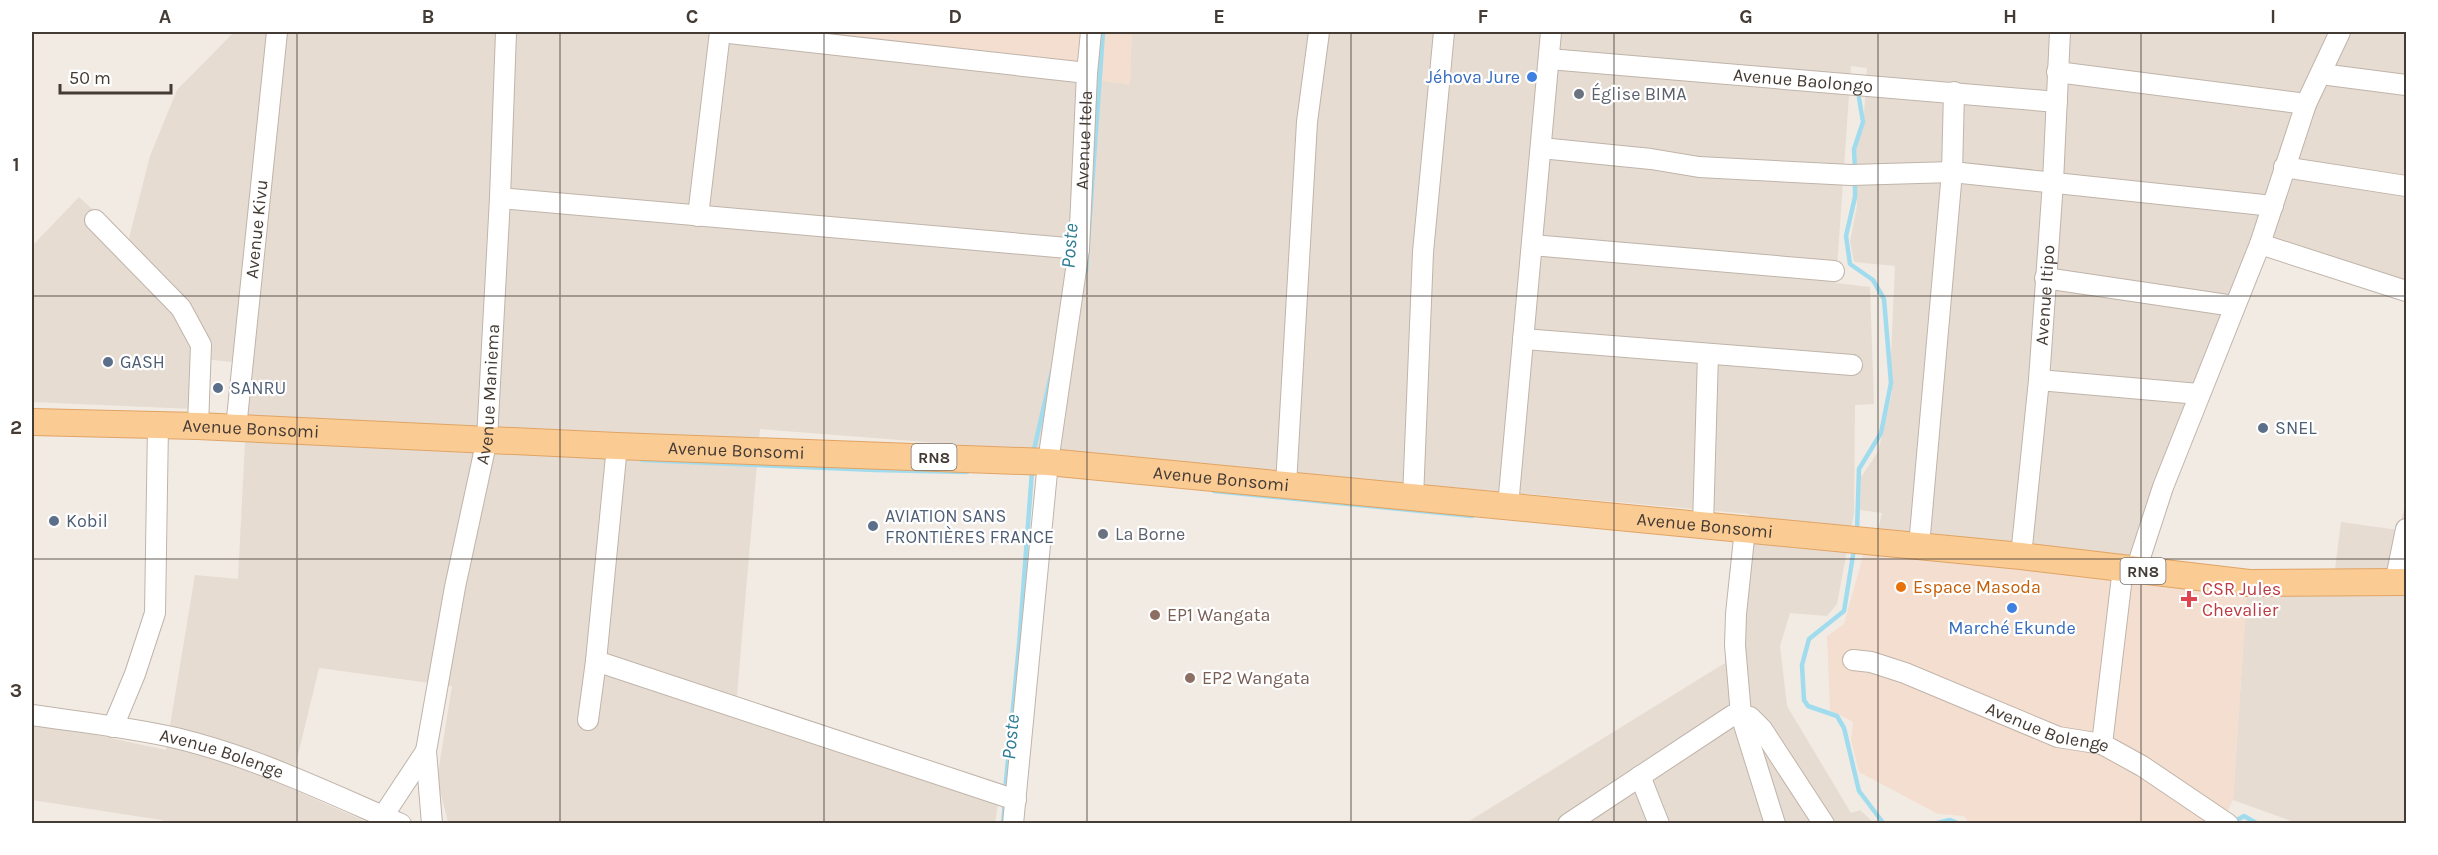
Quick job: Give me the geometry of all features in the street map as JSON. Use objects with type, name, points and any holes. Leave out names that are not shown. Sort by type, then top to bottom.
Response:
[{"type":"main road","name":"Avenue Bonsomi","points":[[32,422],[198,426],[616,446],[1048,462],[2021,556],[2249,583],[2401,583]]},
{"type":"street","name":"Avenue Kivu","points":[[236,428],[277,32]]},
{"type":"street","name":"Avenue Maniema","points":[[426,751],[455,587],[487,439],[506,32]]},
{"type":"street","points":[[698,216],[720,32],[1087,73]]},
{"type":"street","name":"Avenue Itela","points":[[1013,824],[1048,462],[1079,249],[1091,32]]},
{"type":"street","points":[[1286,485],[1307,122],[1319,32]]},
{"type":"street","points":[[1413,498],[1423,252],[1444,32]]},
{"type":"street","points":[[1508,506],[1551,32]]},
{"type":"street","name":"Avenue Itipo","points":[[2021,556],[2039,380],[2053,182],[2060,32]]},
{"type":"street","points":[[2102,744],[2130,569],[2260,244],[2306,104],[2340,32]]},
{"type":"street","name":"Avenue Baolongo","points":[[1549,59],[2057,102]]},
{"type":"street","points":[[2057,72],[2306,104]]},
{"type":"street","points":[[2321,74],[2406,85]]},
{"type":"street","points":[[1919,546],[1952,172],[1954,92]]},
{"type":"street","points":[[1541,148],[1651,159],[1699,167],[1851,176],[1952,172],[2273,206]]},
{"type":"street","points":[[2284,167],[2406,186]]},
{"type":"street","points":[[500,198],[1079,249]]},
{"type":"street","points":[[95,220],[181,308],[201,345],[198,426]]},
{"type":"street","points":[[2260,244],[2406,291]]},
{"type":"street","points":[[1532,245],[1834,271]]},
{"type":"street","points":[[2045,278],[2234,306]]},
{"type":"street","points":[[1523,339],[1852,365]]},
{"type":"street","points":[[1703,525],[1708,354]]},
{"type":"street","points":[[2039,380],[2199,394]]},
{"type":"street","points":[[113,727],[135,674],[155,613],[158,425]]},
{"type":"street","points":[[588,720],[596,661],[616,446]]},
{"type":"street","points":[[2401,583],[2406,529]]},
{"type":"street","points":[[1745,530],[1735,645],[1741,715],[1775,824]]},
{"type":"street","name":"Avenue Bolenge","points":[[1853,660],[1871,662],[1905,673],[2058,737],[2102,744],[2142,766],[2228,824]]},
{"type":"street","points":[[596,661],[1016,800]]},
{"type":"street","name":"Avenue Bolenge","points":[[32,715],[175,738],[290,775],[392,820]]},
{"type":"street","points":[[1569,823],[1733,715],[1741,715],[1749,717],[1762,729],[1824,824]]},
{"type":"street","points":[[392,820],[426,751]]},
{"type":"street","points":[[426,751],[432,824]]},
{"type":"street","points":[[1640,776],[1659,824]]},
{"type":"shaded area","points":[[234,32],[695,32],[1129,84],[1132,32],[2406,32],[2406,297],[2253,246],[2125,577],[1878,530],[1882,513],[1860,510],[1861,477],[1878,452],[1892,393],[1891,355],[1895,266],[1854,262],[1850,241],[1857,206],[1856,145],[1863,129],[1867,68],[1851,66],[1836,283],[1870,287],[1874,404],[1855,405],[1854,513],[1837,604],[1827,616],[1790,613],[1780,646],[1787,706],[1851,813],[1860,810],[1874,823],[1466,823],[1725,663],[1728,589],[1749,514],[1115,457],[760,429],[735,718],[998,803],[995,823],[452,823],[448,822],[437,779],[452,686],[319,668],[290,788],[369,823],[171,823],[32,800],[32,725],[96,735],[166,750],[195,575],[238,579],[249,364],[196,358],[194,409],[32,402],[32,246],[79,197],[128,242],[150,156],[177,90]]},
{"type":"shaded area","points":[[1132,32],[1130,84],[695,33]]},
{"type":"shaded area","points":[[2406,502],[2406,823],[2294,822],[2233,800],[2247,588],[2332,593],[2341,522],[2398,530]]},
{"type":"shaded area","points":[[1864,552],[2247,588],[2233,800],[2221,824],[1970,824],[1964,816],[1938,814],[1859,772],[1851,740],[1853,722],[1830,710],[1827,636],[1844,624]]},
{"type":"waterway","points":[[1086,271],[1103,32]]},
{"type":"waterway","points":[[1855,171],[1854,149],[1863,122],[1859,98]]},
{"type":"waterway","points":[[1855,180],[1855,197],[1846,236],[1850,264],[1873,280],[1884,299],[1891,383],[1881,433],[1859,469],[1857,531]]},
{"type":"waterway","name":"Poste","points":[[1033,454],[1052,371]]},
{"type":"waterway","points":[[642,460],[967,472]]},
{"type":"waterway","name":"Poste","points":[[1005,791],[1032,471]]},
{"type":"waterway","points":[[1214,491],[1472,516]]},
{"type":"waterway","points":[[1854,549],[1844,611],[1809,639],[1802,665],[1804,700],[1808,706],[1837,716],[1844,728],[1859,791],[1884,824]]},
{"type":"waterway","name":"Poste","points":[[1003,824],[1005,802]]},
{"type":"waterway","points":[[2235,823],[2244,816],[2258,824]]},
{"type":"waterway","points":[[1933,824],[1950,820],[1960,824]]},
{"type":"place","name":"Jéhova Jure","points":[[1532,77]]},
{"type":"place","name":"Église BIMA","points":[[1579,94]]},
{"type":"place","name":"GASH","points":[[108,362]]},
{"type":"place","name":"SANRU","points":[[218,388]]},
{"type":"place","name":"SNEL","points":[[2263,428]]},
{"type":"place","name":"Kobil","points":[[54,521]]},
{"type":"place","name":"AVIATION SANS FRONTIÈRES FRANCE","points":[[873,526]]},
{"type":"place","name":"La Borne","points":[[1103,534]]},
{"type":"place","name":"Espace Masoda","points":[[1901,587]]},
{"type":"place","name":"CSR Jules Chevalier","points":[[2189,599]]},
{"type":"place","name":"Marché Ekunde","points":[[2012,608]]},
{"type":"place","name":"EP1 Wangata","points":[[1155,615]]},
{"type":"place","name":"EP2 Wangata","points":[[1190,678]]}]
